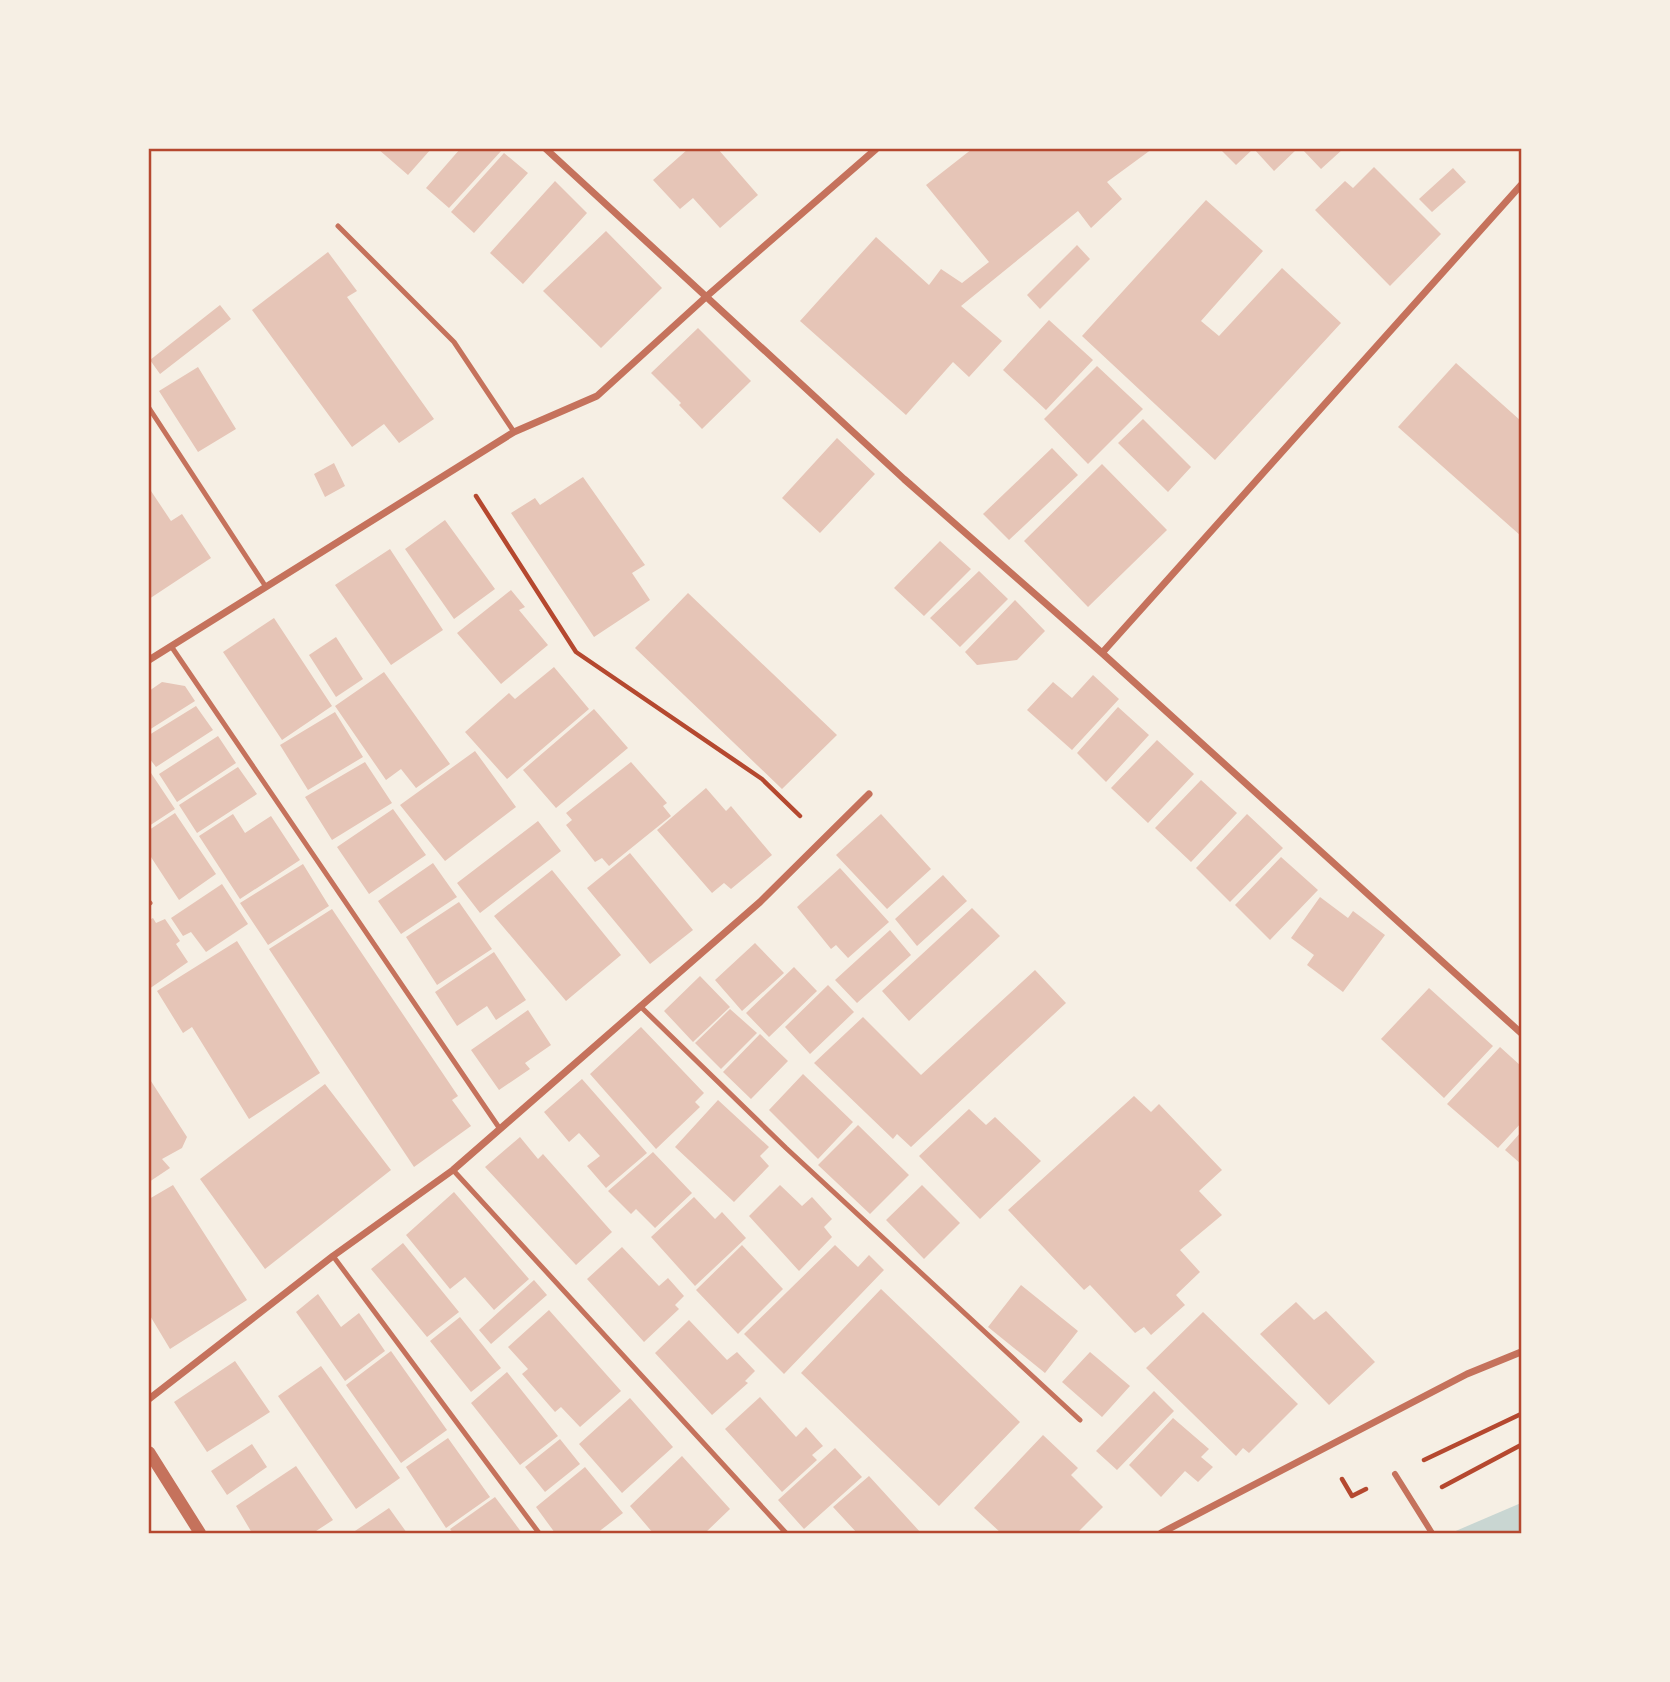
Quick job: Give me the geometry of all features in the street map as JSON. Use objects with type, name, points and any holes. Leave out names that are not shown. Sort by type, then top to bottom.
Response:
[{"type":"street","points":[[546,149],[904,479],[1102,653],[1521,1033]]},
{"type":"street","points":[[149,660],[514,432],[597,396],[876,149]]},
{"type":"street","points":[[1102,653],[1521,185]]},
{"type":"street","points":[[149,1399],[332,1256],[453,1170],[760,901],[869,794]]},
{"type":"street","points":[[1161,1533],[1467,1374],[1521,1352]]},
{"type":"street","points":[[149,1452],[200,1533]]},
{"type":"street","points":[[1395,1474],[1432,1533]]},
{"type":"lane","points":[[338,226],[454,342],[514,432]]},
{"type":"lane","points":[[149,408],[266,587]]},
{"type":"lane","points":[[171,646],[500,1129]]},
{"type":"lane","points":[[640,1006],[786,1148],[1080,1420]]},
{"type":"lane","points":[[453,1170],[786,1533]]},
{"type":"lane","points":[[332,1256],[539,1533]]},
{"type":"path","points":[[458,468],[576,652],[762,779],[823,839]]},
{"type":"path","points":[[1395,1474],[1521,1414]]},
{"type":"path","points":[[1438,1489],[1521,1445]]},
{"type":"path","points":[[1342,1479],[1352,1496]]},
{"type":"shaded area","points":[[1521,1503],[1521,1533],[1451,1533]]},
{"type":"building","points":[[378,149],[431,149],[408,175]]},
{"type":"building","points":[[460,149],[502,150],[449,208],[426,188]]},
{"type":"building","points":[[688,149],[718,149],[758,195],[720,228],[693,198],[680,209],[653,180]]},
{"type":"building","points":[[972,149],[1152,149],[1107,182],[1122,199],[1091,228],[1078,211],[961,306],[1002,341],[969,377],[953,362],[906,415],[800,321],[876,237],[929,285],[941,269],[962,283],[989,262],[926,185]]},
{"type":"building","points":[[1220,149],[1253,149],[1236,165]]},
{"type":"building","points":[[1254,149],[1297,149],[1274,171]]},
{"type":"building","points":[[1302,149],[1343,149],[1321,169]]},
{"type":"building","points":[[504,153],[528,173],[474,233],[451,212]]},
{"type":"building","points":[[1374,167],[1441,234],[1390,286],[1315,210],[1345,181],[1353,188]]},
{"type":"building","points":[[1453,168],[1466,182],[1432,212],[1419,199]]},
{"type":"building","points":[[555,181],[587,213],[523,284],[490,253]]},
{"type":"building","points":[[1206,200],[1263,251],[1201,321],[1219,336],[1282,268],[1341,323],[1215,460],[1082,336]]},
{"type":"building","points":[[606,231],[662,288],[601,348],[543,291]]},
{"type":"building","points":[[1077,245],[1090,259],[1040,309],[1027,295]]},
{"type":"building","points":[[328,252],[357,291],[347,297],[434,419],[399,443],[384,424],[352,447],[252,310]]},
{"type":"building","points":[[220,305],[231,319],[160,374],[150,360]]},
{"type":"building","points":[[1049,320],[1093,360],[1046,410],[1003,370]]},
{"type":"building","points":[[698,328],[751,381],[702,429],[651,373]]},
{"type":"building","points":[[1456,363],[1521,421],[1521,536],[1398,427]]},
{"type":"building","points":[[1097,366],[1143,409],[1088,464],[1044,419]]},
{"type":"building","points":[[198,367],[236,429],[198,452],[159,391]]},
{"type":"building","points":[[1143,419],[1191,467],[1168,492],[1118,443]]},
{"type":"building","points":[[837,438],[875,474],[820,533],[782,498]]},
{"type":"building","points":[[1052,448],[1078,475],[1009,540],[983,514]]},
{"type":"building","points":[[334,463],[345,486],[325,497],[314,474]]},
{"type":"building","points":[[1102,464],[1167,530],[1088,607],[1024,541]]},
{"type":"building","points":[[583,477],[645,565],[632,573],[650,600],[594,637],[511,513],[535,498],[540,505]]},
{"type":"building","points":[[149,488],[171,521],[182,514],[211,558],[149,599]]},
{"type":"building","points":[[445,520],[495,589],[454,619],[405,549]]},
{"type":"building","points":[[940,541],[971,569],[924,616],[894,588]]},
{"type":"building","points":[[390,549],[443,630],[391,665],[335,585]]},
{"type":"building","points":[[979,571],[1008,599],[960,647],[930,618]]},
{"type":"building","points":[[511,590],[525,607],[519,610],[548,645],[501,684],[457,633]]},
{"type":"building","points":[[688,593],[837,735],[782,789],[635,648]]},
{"type":"building","points":[[1015,600],[1045,631],[1017,660],[977,665],[965,652]]},
{"type":"building","points":[[274,618],[332,706],[282,740],[223,652]]},
{"type":"building","points":[[336,637],[363,679],[336,697],[309,655]]},
{"type":"building","points":[[554,667],[589,709],[507,779],[465,732],[509,693],[515,699]]},
{"type":"building","points":[[384,672],[450,764],[416,788],[401,769],[386,780],[335,706]]},
{"type":"building","points":[[1093,675],[1119,699],[1072,750],[1027,710],[1053,682],[1072,698]]},
{"type":"building","points":[[162,682],[185,686],[195,701],[149,730],[149,691]]},
{"type":"building","points":[[196,706],[213,730],[156,767],[149,758],[149,735]]},
{"type":"building","points":[[1118,707],[1149,735],[1106,782],[1077,753]]},
{"type":"building","points":[[594,709],[628,748],[556,808],[523,770]]},
{"type":"building","points":[[335,712],[363,757],[308,790],[280,745]]},
{"type":"building","points":[[218,736],[236,763],[177,802],[159,774]]},
{"type":"building","points":[[1157,740],[1194,774],[1148,823],[1111,788]]},
{"type":"building","points":[[475,751],[516,807],[445,861],[400,805]]},
{"type":"building","points":[[365,762],[392,803],[332,840],[305,797]]},
{"type":"building","points":[[631,762],[667,803],[663,806],[671,816],[609,866],[602,858],[595,862],[566,825],[572,820],[566,813]]},
{"type":"building","points":[[238,767],[257,794],[197,833],[179,805]]},
{"type":"building","points":[[149,770],[175,809],[149,826]]},
{"type":"building","points":[[1201,780],[1237,813],[1191,862],[1155,828]]},
{"type":"building","points":[[706,788],[726,811],[731,806],[772,855],[731,889],[724,883],[712,893],[657,830]]},
{"type":"building","points":[[393,809],[426,855],[369,894],[337,847]]},
{"type":"building","points":[[175,813],[216,874],[179,900],[149,854],[149,830]]},
{"type":"building","points":[[233,814],[245,833],[271,816],[300,860],[240,899],[199,836]]},
{"type":"building","points":[[881,814],[931,869],[887,909],[836,855]]},
{"type":"building","points":[[1247,814],[1283,848],[1230,902],[1196,868]]},
{"type":"building","points":[[538,821],[561,851],[480,913],[457,883]]},
{"type":"building","points":[[630,853],[693,930],[650,964],[587,888]]},
{"type":"building","points":[[1281,857],[1318,890],[1270,940],[1235,905]]},
{"type":"building","points":[[433,863],[457,897],[401,934],[378,901]]},
{"type":"building","points":[[303,864],[329,906],[268,945],[240,903]]},
{"type":"building","points":[[840,868],[889,922],[848,958],[836,945],[831,949],[797,907]]},
{"type":"building","points":[[552,870],[621,955],[566,1001],[494,916]]},
{"type":"building","points":[[943,875],[967,901],[917,946],[895,919]]},
{"type":"building","points":[[222,884],[248,924],[206,952],[191,932],[183,936],[171,918]]},
{"type":"building","points":[[1320,897],[1348,918],[1353,911],[1385,935],[1343,992],[1307,965],[1314,955],[1291,938]]},
{"type":"building","points":[[459,902],[492,949],[437,985],[406,937]]},
{"type":"building","points":[[972,908],[1000,936],[909,1021],[882,991]]},
{"type":"building","points":[[332,909],[458,1096],[452,1100],[471,1126],[414,1167],[269,949]]},
{"type":"building","points":[[153,918],[156,923],[165,919],[180,941],[176,944],[188,962],[149,989],[149,920]]},
{"type":"building","points":[[890,930],[911,955],[857,1003],[835,980]]},
{"type":"building","points":[[237,941],[320,1073],[249,1119],[192,1027],[183,1033],[157,991]]},
{"type":"building","points":[[755,943],[784,973],[742,1011],[715,980]]},
{"type":"building","points":[[494,952],[526,1000],[496,1020],[487,1006],[457,1026],[435,992]]},
{"type":"building","points":[[794,967],[817,991],[769,1037],[746,1013]]},
{"type":"building","points":[[1035,970],[1066,1003],[911,1147],[897,1134],[893,1139],[814,1063],[863,1017],[921,1075]]},
{"type":"building","points":[[700,976],[730,1007],[693,1042],[664,1011]]},
{"type":"building","points":[[828,985],[854,1012],[810,1054],[785,1027]]},
{"type":"building","points":[[1429,988],[1493,1046],[1444,1098],[1381,1039]]},
{"type":"building","points":[[730,1009],[757,1033],[721,1069],[695,1043]]},
{"type":"building","points":[[528,1010],[551,1045],[525,1063],[530,1069],[499,1090],[471,1050]]},
{"type":"building","points":[[641,1027],[704,1093],[695,1102],[700,1107],[656,1149],[590,1074]]},
{"type":"building","points":[[760,1034],[788,1061],[751,1099],[723,1072]]},
{"type":"building","points":[[1500,1047],[1521,1066],[1521,1123],[1498,1148],[1447,1104]]},
{"type":"building","points":[[803,1074],[853,1122],[818,1159],[769,1110]]},
{"type":"building","points":[[149,1078],[187,1137],[182,1148],[162,1159],[170,1168],[149,1182]]},
{"type":"building","points":[[582,1079],[647,1153],[606,1188],[587,1166],[600,1156],[579,1133],[569,1142],[544,1112]]},
{"type":"building","points":[[325,1084],[391,1170],[265,1269],[200,1179]]},
{"type":"building","points":[[1134,1096],[1151,1112],[1159,1104],[1222,1170],[1199,1191],[1222,1215],[1180,1250],[1200,1272],[1176,1295],[1185,1305],[1151,1335],[1144,1327],[1135,1333],[1090,1285],[1084,1290],[1008,1210]]},
{"type":"building","points":[[718,1100],[769,1147],[760,1156],[769,1166],[734,1202],[675,1147]]},
{"type":"building","points":[[969,1109],[986,1125],[995,1117],[1041,1161],[980,1219],[919,1156]]},
{"type":"building","points":[[858,1125],[909,1175],[870,1214],[818,1165]]},
{"type":"building","points":[[1521,1132],[1521,1164],[1505,1150]]},
{"type":"building","points":[[520,1137],[538,1159],[543,1154],[612,1232],[576,1265],[485,1167]]},
{"type":"building","points":[[653,1152],[692,1193],[655,1228],[636,1209],[631,1214],[608,1191]]},
{"type":"building","points":[[173,1185],[247,1300],[170,1349],[149,1314],[149,1199]]},
{"type":"building","points":[[780,1185],[802,1206],[812,1197],[832,1219],[824,1227],[832,1237],[799,1271],[749,1216]]},
{"type":"building","points":[[922,1185],[960,1223],[924,1259],[886,1220]]},
{"type":"building","points":[[454,1192],[529,1279],[494,1310],[465,1277],[450,1289],[406,1235]]},
{"type":"building","points":[[694,1197],[715,1219],[722,1212],[746,1238],[695,1286],[651,1237]]},
{"type":"building","points":[[403,1243],[459,1312],[427,1337],[371,1269]]},
{"type":"building","points":[[742,1245],[783,1289],[738,1334],[696,1290]]},
{"type":"building","points":[[835,1245],[858,1267],[869,1255],[884,1270],[784,1374],[744,1334]]},
{"type":"building","points":[[622,1247],[659,1286],[668,1278],[684,1296],[675,1305],[679,1309],[644,1342],[587,1279]]},
{"type":"building","points":[[534,1280],[547,1295],[491,1344],[479,1330]]},
{"type":"building","points":[[1021,1285],[1078,1331],[1045,1373],[988,1327]]},
{"type":"building","points":[[881,1289],[1020,1422],[939,1506],[801,1373]]},
{"type":"building","points":[[318,1294],[341,1327],[359,1313],[385,1351],[345,1381],[296,1312]]},
{"type":"building","points":[[1296,1302],[1314,1320],[1326,1311],[1375,1362],[1329,1405],[1260,1334]]},
{"type":"building","points":[[549,1310],[621,1391],[580,1427],[561,1407],[555,1412],[522,1374],[528,1369],[508,1347]]},
{"type":"building","points":[[1203,1312],[1298,1404],[1249,1453],[1243,1448],[1236,1456],[1146,1368]]},
{"type":"building","points":[[460,1317],[501,1368],[471,1392],[430,1341]]},
{"type":"building","points":[[689,1320],[727,1360],[737,1352],[755,1371],[745,1381],[748,1383],[712,1415],[655,1353]]},
{"type":"building","points":[[391,1351],[447,1430],[401,1463],[346,1385]]},
{"type":"building","points":[[1090,1352],[1130,1386],[1102,1417],[1062,1382]]},
{"type":"building","points":[[235,1361],[270,1412],[207,1452],[174,1402]]},
{"type":"building","points":[[321,1366],[400,1478],[356,1509],[278,1396]]},
{"type":"building","points":[[507,1372],[558,1436],[520,1465],[471,1403]]},
{"type":"building","points":[[1154,1391],[1174,1411],[1117,1470],[1096,1451]]},
{"type":"building","points":[[760,1397],[796,1437],[806,1427],[823,1446],[812,1455],[817,1460],[782,1492],[725,1429]]},
{"type":"building","points":[[630,1398],[673,1447],[622,1493],[579,1444]]},
{"type":"building","points":[[1173,1418],[1209,1449],[1201,1457],[1213,1467],[1198,1482],[1185,1471],[1161,1497],[1129,1465]]},
{"type":"building","points":[[1043,1435],[1078,1468],[1071,1475],[1103,1507],[1077,1533],[1001,1533],[974,1508]]},
{"type":"building","points":[[448,1438],[490,1497],[446,1528],[406,1467]]},
{"type":"building","points":[[560,1439],[580,1464],[545,1492],[525,1467]]},
{"type":"building","points":[[252,1444],[267,1467],[227,1495],[211,1471]]},
{"type":"building","points":[[835,1448],[862,1477],[804,1529],[778,1500]]},
{"type":"building","points":[[682,1456],[730,1509],[705,1533],[653,1533],[630,1506]]},
{"type":"building","points":[[296,1466],[333,1520],[313,1533],[252,1533],[236,1506]]},
{"type":"building","points":[[585,1467],[623,1513],[597,1533],[555,1533],[536,1507]]},
{"type":"building","points":[[869,1476],[921,1533],[857,1533],[833,1507]]},
{"type":"building","points":[[495,1497],[522,1533],[453,1533],[450,1529]]},
{"type":"building","points":[[389,1508],[407,1533],[352,1533]]}]
